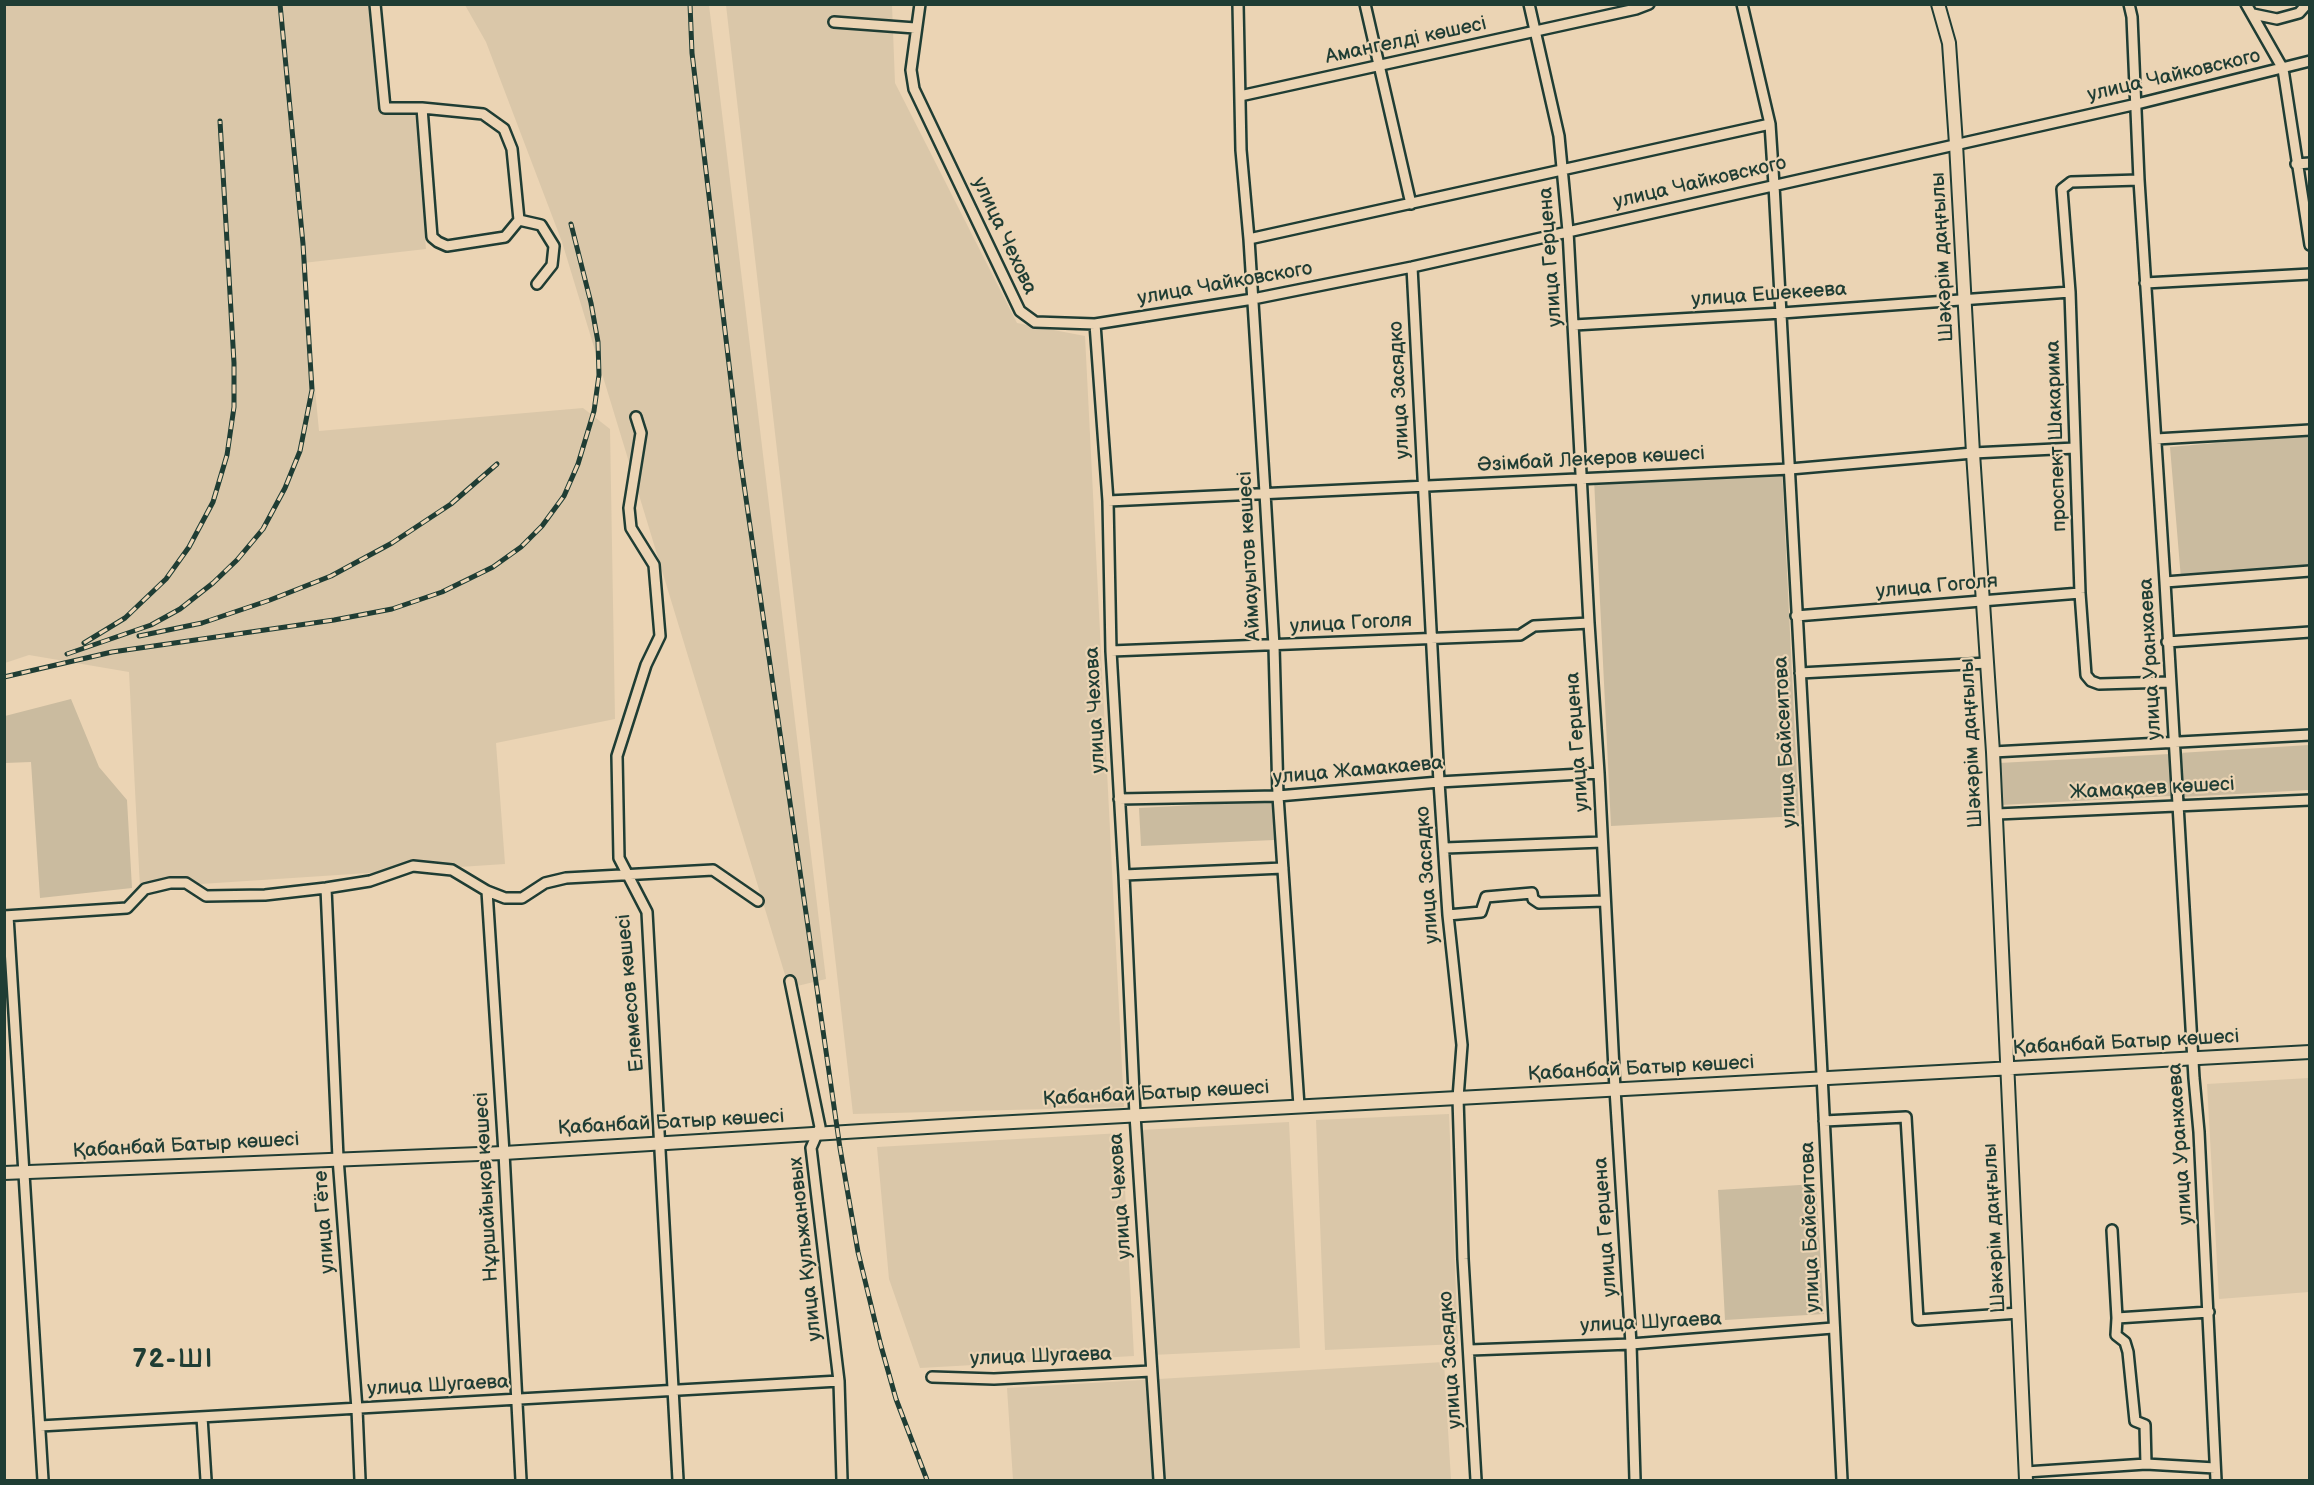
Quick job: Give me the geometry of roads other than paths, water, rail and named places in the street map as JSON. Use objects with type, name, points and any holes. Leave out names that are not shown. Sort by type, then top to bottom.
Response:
[{"type":"main road","name":"Шәкәрім даңғылы","points":[[1938,4],[1949,43],[1966,299],[1973,453],[1993,752],[2026,1476]]},
{"type":"main road","name":"Қабанбай Батыр көшесі","points":[[4,1173],[504,1153],[1134,1115],[2310,1052]]},
{"type":"street","points":[[375,4],[386,108],[422,108],[483,114],[504,129],[512,149],[519,220],[505,237],[447,246],[432,237],[422,108]]},
{"type":"street","name":"улица Чехова","points":[[920,4],[911,70],[914,89],[1020,311],[1035,322],[1095,324],[1108,501],[1111,651],[1124,874],[1134,1115],[1159,1480]]},
{"type":"street","name":"Аймауытов көшесі","points":[[1238,4],[1241,150],[1265,493],[1274,646],[1278,796],[1299,1106]]},
{"type":"street","points":[[1365,4],[1411,204]]},
{"type":"street","name":"улица Герцена","points":[[1529,4],[1559,136],[1568,231],[1631,1344],[1635,1480]]},
{"type":"street","name":"Амангелді көшесі","points":[[1240,96],[1535,32],[1649,4]]},
{"type":"street","name":"улица Байсеитова","points":[[1742,4],[1770,124],[1823,1078],[1833,1328],[1842,1480]]},
{"type":"street","name":"улица Уранхаева","points":[[2129,4],[2132,17],[2145,283],[2199,1132],[2216,1480]]},
{"type":"street","points":[[2246,4],[2283,69],[2310,245]]},
{"type":"street","points":[[2253,14],[2277,20],[2299,13],[2307,4]]},
{"type":"street","points":[[834,22],[915,28]]},
{"type":"street","name":"улица Чайковского","points":[[1095,324],[1253,300],[1412,267],[2137,104],[2310,61]]},
{"type":"street","points":[[1249,239],[1770,124]]},
{"type":"street","points":[[2296,164],[2310,163]]},
{"type":"street","name":"проспект Шакарима","points":[[2139,180],[2070,182],[2062,189],[2070,292],[2080,593],[2086,675],[2091,681],[2098,684],[2170,682]]},
{"type":"street","points":[[519,220],[541,225],[554,246],[552,265],[537,284]]},
{"type":"street","name":"улица Засядко","points":[[1412,267],[1439,782],[1448,915],[1462,1045],[1458,1098],[1463,1259],[1476,1480]]},
{"type":"street","points":[[2145,283],[2310,274]]},
{"type":"street","name":"улица Ешекеева","points":[[1574,325],[1782,313],[2070,292]]},
{"type":"street","name":"Елемесов көшесі","points":[[636,417],[641,433],[629,508],[631,528],[654,565],[660,636],[646,665],[617,756],[619,858],[647,912],[678,1480]]},
{"type":"street","points":[[2156,438],[2310,430]]},
{"type":"street","name":"Әзімбай Лекеров көшесі","points":[[1108,501],[1790,469],[1973,453],[2075,448]]},
{"type":"street","points":[[2165,582],[2310,571]]},
{"type":"street","name":"улица Гоголя","points":[[1796,616],[2080,593]]},
{"type":"street","name":"улица Гоголя","points":[[1111,651],[1520,635],[1534,626],[1589,623]]},
{"type":"street","points":[[2167,642],[2310,632]]},
{"type":"street","points":[[1800,673],[1987,663]]},
{"type":"street","points":[[1993,752],[2310,735]]},
{"type":"street","name":"улица Жамакаева","points":[[1119,799],[1278,796],[1439,782],[1599,773]]},
{"type":"street","name":"Жамақаев көшесі","points":[[1996,814],[2310,800]]},
{"type":"street","points":[[1445,848],[1602,842]]},
{"type":"street","points":[[43,1480],[25,1172],[6,916],[127,908],[145,889],[170,883],[186,883],[206,896],[265,895],[370,881],[413,866],[452,870],[487,891],[505,898],[522,898],[545,883],[566,878],[713,870],[758,901]]},
{"type":"street","points":[[1124,874],[1283,868]]},
{"type":"street","name":"улица Гёте","points":[[326,888],[338,1158],[357,1409],[360,1480]]},
{"type":"street","name":"Нұршайықов көшесі","points":[[487,891],[504,1153],[521,1480]]},
{"type":"street","points":[[1448,915],[1481,912],[1486,897],[1532,893],[1533,899],[1539,903],[1605,901]]},
{"type":"street","name":"улица Кульжановых","points":[[790,981],[820,1127],[812,1148],[839,1381],[842,1480]]},
{"type":"street","points":[[1824,1120],[1906,1117],[1918,1320],[2019,1313]]},
{"type":"street","points":[[2112,1230],[2116,1335],[2125,1342],[2128,1352],[2134,1421],[2145,1425],[2146,1464]]},
{"type":"street","points":[[2117,1318],[2209,1312]]},
{"type":"street","name":"улица Шугаева","points":[[1470,1350],[1631,1344],[1833,1328]]},
{"type":"street","name":"улица Шугаева","points":[[932,1377],[994,1379],[1151,1371]]},
{"type":"street","name":"улица Шугаева","points":[[40,1426],[839,1381]]},
{"type":"street","points":[[202,1417],[206,1480]]},
{"type":"street","points":[[2026,1476],[2146,1464],[2215,1468]]},
{"type":"railway","points":[[67,654],[151,625],[180,609],[213,583],[237,560],[263,529],[285,488],[300,451],[312,390],[303,244],[280,4]]},
{"type":"railway","points":[[690,4],[692,53],[740,457],[840,1148],[858,1252],[881,1346],[896,1399],[927,1480]]},
{"type":"railway","points":[[84,643],[125,618],[166,579],[189,547],[213,502],[227,455],[234,407],[234,363],[220,121]]},
{"type":"railway","points":[[4,677],[112,652],[334,620],[392,609],[442,592],[493,567],[521,547],[542,526],[564,496],[578,464],[594,411],[599,375],[598,342],[591,303],[571,224]]},
{"type":"railway","points":[[139,636],[202,623],[331,576],[392,543],[451,504],[497,464]]},
{"type":"district","name":"72-ШІ","points":[[173,1360]]}]
